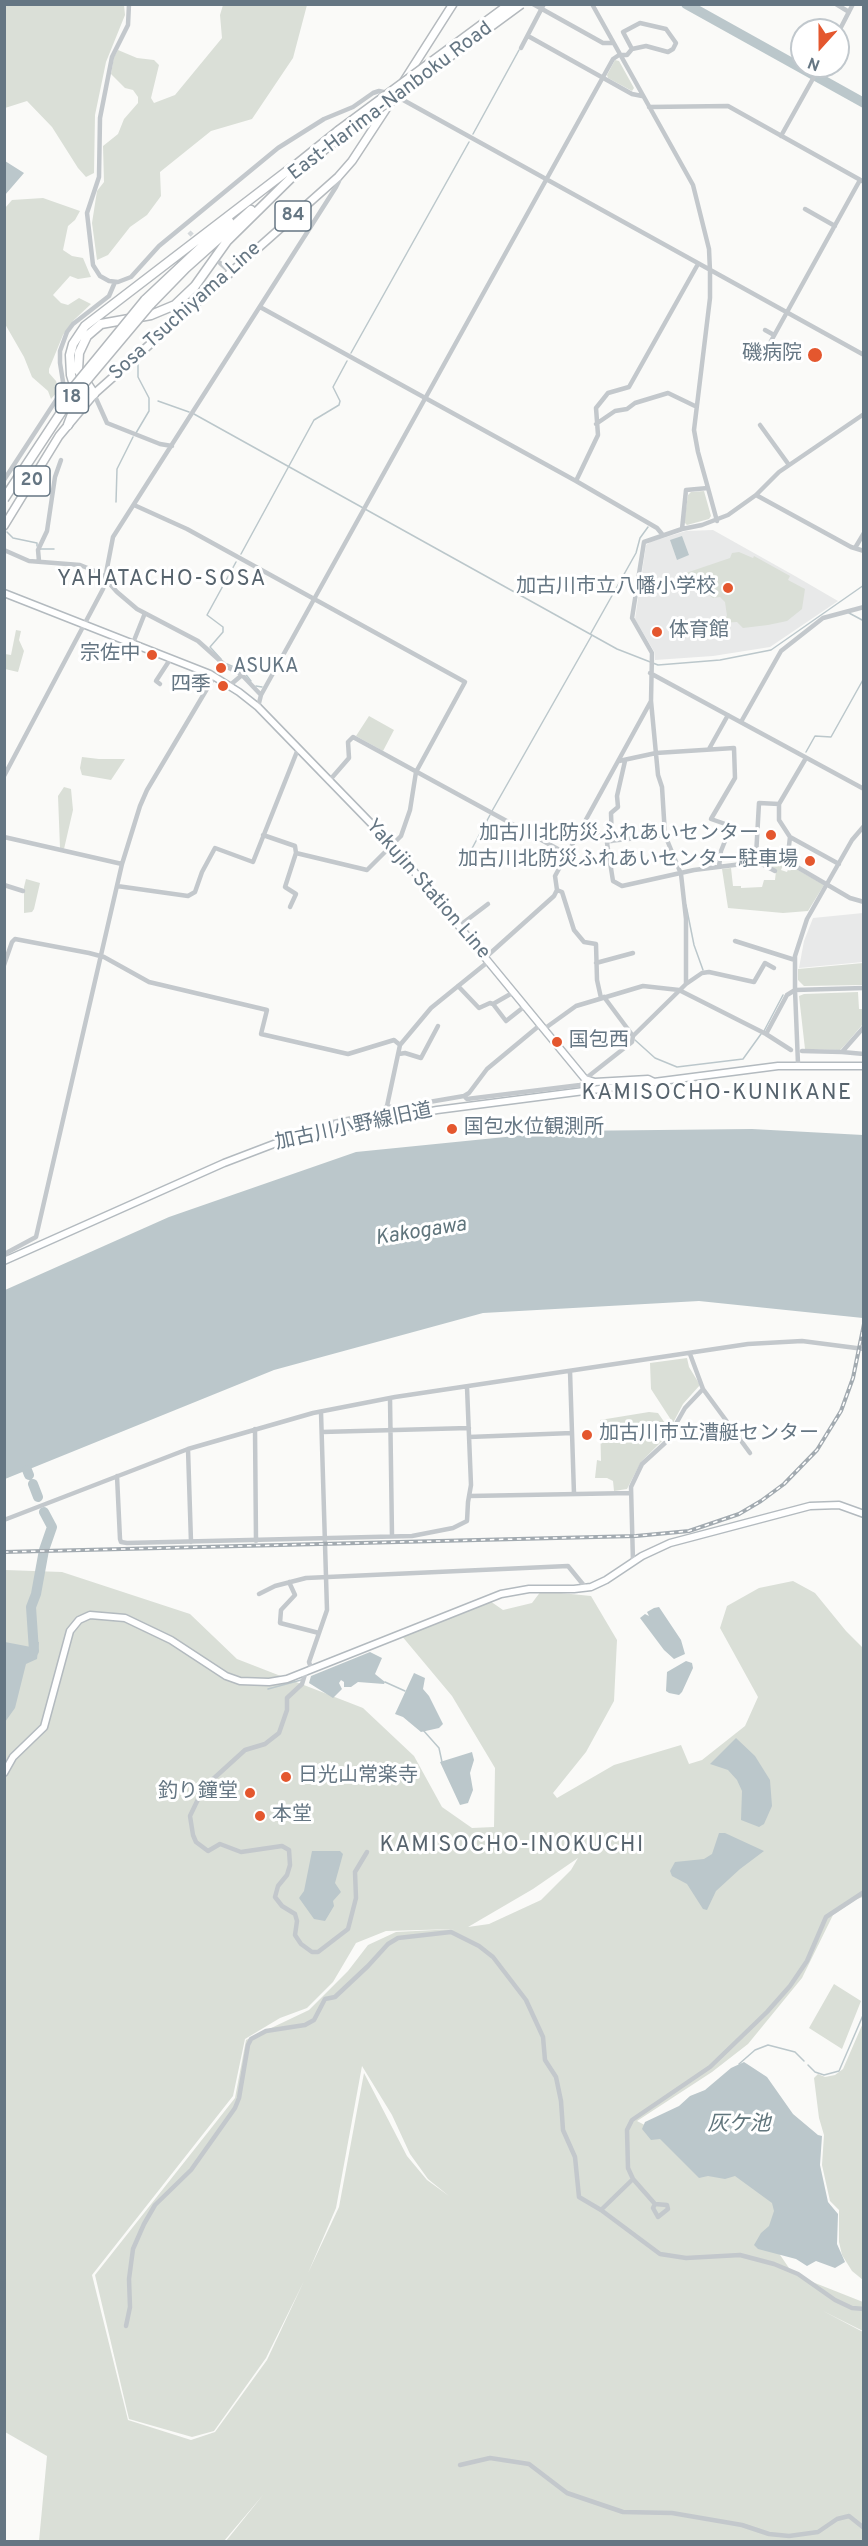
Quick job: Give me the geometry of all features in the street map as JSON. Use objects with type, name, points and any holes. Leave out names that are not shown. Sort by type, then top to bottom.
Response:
[{"type":"highway","name":"East-Harima-Nanboku Road","points":[[4,490],[55,412],[86,370],[148,302],[293,171],[339,133],[510,4]]},
{"type":"highway","name":"East-Harima-Nanboku Road","points":[[339,133],[521,4]]},
{"type":"highway","points":[[68,425],[78,402],[75,384],[70,375],[70,355],[73,344],[85,326],[293,171]]},
{"type":"highway","points":[[94,394],[78,370],[79,353],[87,336],[101,324],[151,315],[175,305],[195,286],[227,241],[293,171]]},
{"type":"highway","name":"East-Harima-Nanboku Road","points":[[4,499],[66,405],[148,302]]},
{"type":"highway","points":[[75,384],[94,394]]},
{"type":"main road","name":"Sosa Tsuchiyama Line","points":[[94,394],[338,177],[351,161],[453,4]]},
{"type":"main road","name":"20","points":[[4,526],[68,425],[94,394]]},
{"type":"street","points":[[129,4],[129,25],[112,57],[100,118],[99,177],[87,213],[93,265],[100,276],[115,282],[131,277],[159,246],[278,148],[324,119],[353,107],[380,91],[394,95],[864,355]]},
{"type":"street","points":[[533,4],[543,7],[603,43],[612,43]]},
{"type":"street","points":[[592,4],[693,185],[709,249],[710,298],[695,406],[696,441],[717,521]]},
{"type":"street","points":[[836,4],[849,12]]},
{"type":"street","points":[[846,18],[853,4]]},
{"type":"street","points":[[521,48],[543,7]]},
{"type":"street","points":[[258,707],[261,695],[613,59],[620,55],[627,55],[632,49],[646,46],[668,52],[674,49],[676,43],[666,29],[640,24],[623,32],[632,49]]},
{"type":"street","points":[[528,36],[632,94],[642,96]]},
{"type":"street","points":[[781,136],[813,78]]},
{"type":"street","points":[[649,107],[728,106],[862,181],[760,361]]},
{"type":"street","points":[[4,776],[106,579],[106,564],[113,537],[336,187],[338,177]]},
{"type":"street","points":[[805,208],[835,226]]},
{"type":"street","points":[[183,227],[189,232]]},
{"type":"street","points":[[220,263],[230,272]]},
{"type":"street","points":[[576,481],[598,435],[596,408],[601,399],[613,391],[629,387],[698,264]]},
{"type":"street","points":[[4,480],[64,387],[60,351],[67,332],[73,324],[109,296],[115,282]]},
{"type":"street","points":[[260,307],[576,481],[657,528],[662,534]]},
{"type":"street","points":[[765,330],[774,335]]},
{"type":"street","points":[[596,424],[615,411],[627,409],[635,403],[669,393],[695,406]]},
{"type":"street","points":[[94,394],[107,423],[160,444],[172,446]]},
{"type":"street","points":[[686,984],[687,927],[681,874],[665,835],[662,787],[651,701],[652,653],[632,618],[644,542],[662,534],[717,521],[756,495],[779,472],[864,414]]},
{"type":"street","points":[[760,425],[789,465]]},
{"type":"street","points":[[760,438],[766,433]]},
{"type":"street","points":[[39,561],[38,550],[47,528],[61,460]]},
{"type":"street","points":[[682,529],[686,490],[708,488]]},
{"type":"street","points":[[756,495],[864,551]]},
{"type":"street","points":[[134,506],[187,529],[465,682],[416,772],[410,810],[401,836],[393,846],[367,870],[296,853]]},
{"type":"street","points":[[855,548],[864,533]]},
{"type":"street","points":[[4,550],[29,561],[80,565],[100,573],[117,592],[145,613],[198,641],[227,667],[242,675],[261,695]]},
{"type":"street","name":"Yakujin Station Line","points":[[4,593],[214,677],[258,707],[393,846],[587,1080]]},
{"type":"street","points":[[741,722],[781,651],[823,618],[864,607]]},
{"type":"street","points":[[133,643],[145,613]]},
{"type":"street","points":[[160,684],[156,681],[171,658]]},
{"type":"street","points":[[650,673],[864,789]]},
{"type":"street","points":[[229,686],[242,675]]},
{"type":"street","points":[[4,1260],[8,1252],[36,1237],[122,864],[147,790],[214,677]]},
{"type":"street","points":[[332,1129],[333,1122],[380,1112],[387,1106],[400,1045],[431,1008],[550,901],[557,890],[555,876],[622,761],[651,701]]},
{"type":"street","points":[[709,749],[728,715]]},
{"type":"street","points":[[329,781],[349,758],[348,742],[353,736],[567,854]]},
{"type":"street","points":[[622,761],[656,753],[734,748],[735,778],[711,819],[731,826],[721,851],[719,867]]},
{"type":"street","points":[[117,886],[188,897],[195,892],[202,872],[216,848],[253,862],[297,749]]},
{"type":"street","points":[[806,758],[779,804],[779,820],[790,837],[839,864]]},
{"type":"street","points":[[622,761],[617,796],[618,807],[611,813],[610,841],[607,843],[613,881],[622,886],[719,867],[774,860],[787,863],[850,898],[864,902]]},
{"type":"street","points":[[775,872],[758,862],[756,856],[759,803],[779,804]]},
{"type":"street","points":[[798,1065],[795,960],[807,919],[852,840],[864,826]]},
{"type":"street","points":[[582,827],[610,841],[665,835]]},
{"type":"street","points":[[264,835],[295,846],[296,853],[285,886],[296,894],[290,907]]},
{"type":"street","points":[[4,837],[122,864]]},
{"type":"street","points":[[787,863],[790,837]]},
{"type":"street","points":[[4,885],[23,891]]},
{"type":"street","points":[[557,890],[562,892],[574,930],[584,942],[596,945],[597,980],[602,997],[633,1036]]},
{"type":"street","points":[[459,926],[489,904]]},
{"type":"street","points":[[4,965],[12,942],[19,939],[100,956],[149,982],[267,1010],[261,1034],[348,1054],[394,1040],[400,1045]]},
{"type":"street","points":[[735,941],[795,960]]},
{"type":"street","points":[[597,963],[633,952]]},
{"type":"street","points":[[464,1096],[467,1099],[580,1085],[632,1042],[633,1036],[679,990],[705,972],[726,974],[754,982],[765,963],[774,968]]},
{"type":"street","points":[[458,986],[479,1008],[493,1004],[514,992]]},
{"type":"street","points":[[387,1106],[394,1108],[464,1096],[469,1093],[487,1069],[568,1010],[602,997],[643,986],[679,990],[791,1050]]},
{"type":"street","points":[[766,1035],[787,995],[795,990],[864,988]]},
{"type":"street","points":[[493,1004],[506,1021],[525,1006]]},
{"type":"street","points":[[399,1054],[405,1053],[421,1058],[438,1026]]},
{"type":"street","points":[[842,1052],[864,1027]]},
{"type":"street","points":[[802,1051],[864,1054]]},
{"type":"street","points":[[587,1080],[648,1079],[654,1083],[798,1065],[864,1066]]},
{"type":"street","name":"加古川小野線旧道","points":[[4,1260],[224,1163],[279,1142],[332,1129],[438,1110],[654,1083]]},
{"type":"street","points":[[4,1520],[188,1449],[321,1412],[390,1398],[748,1344],[802,1341],[864,1348]]},
{"type":"street","points":[[690,1354],[703,1389],[750,1453]]},
{"type":"street","points":[[570,1371],[574,1494]]},
{"type":"street","points":[[117,1476],[121,1542],[324,1539],[428,1533],[467,1521],[470,1496],[468,1387]]},
{"type":"street","points":[[633,1562],[630,1492],[642,1464],[665,1443],[685,1408],[703,1389]]},
{"type":"street","points":[[390,1398],[392,1536]]},
{"type":"street","points":[[321,1412],[327,1610],[308,1669],[302,1684],[287,1698],[287,1710],[279,1733],[265,1744],[245,1750],[212,1780],[201,1792],[190,1816],[196,1842],[208,1851],[220,1844],[241,1852],[282,1846],[289,1850],[290,1865],[287,1875],[274,1893],[282,1906],[295,1914],[297,1921],[295,1935],[301,1944],[312,1952],[318,1952],[348,1929],[356,1899],[355,1872],[367,1852]]},
{"type":"street","points":[[322,1432],[469,1428]]},
{"type":"street","points":[[255,1429],[256,1540]]},
{"type":"street","points":[[469,1437],[572,1433]]},
{"type":"street","points":[[188,1449],[191,1542]]},
{"type":"street","points":[[470,1496],[630,1492]]},
{"type":"street","points":[[4,1773],[13,1756],[44,1727],[55,1678],[70,1631],[79,1620],[90,1614],[125,1618],[164,1636],[208,1666],[240,1681],[269,1682],[287,1679],[501,1594],[529,1589],[586,1588],[606,1580],[633,1562],[670,1543],[810,1506],[839,1505],[864,1514]]},
{"type":"street","points":[[259,1594],[268,1588],[289,1582],[327,1576],[568,1566],[586,1588]]},
{"type":"street","points":[[289,1582],[295,1595],[281,1610],[280,1623],[319,1634]]},
{"type":"street","points":[[655,2204],[633,2179],[628,2168],[627,2130],[632,2120],[710,2067],[767,2012],[790,1986],[807,1961],[826,1917],[864,1892]]},
{"type":"street","points":[[126,2326],[130,2307],[129,2279],[133,2249],[155,2205],[191,2170],[235,2108],[251,2039],[266,2031],[305,2025],[314,2020],[325,2000],[335,1997],[388,1944],[398,1938],[451,1932],[488,1952],[513,1980],[526,2000],[543,2037],[545,2060],[556,2077],[561,2101],[563,2130],[575,2157],[579,2197],[601,2210],[660,2254],[686,2258],[740,2255],[774,2264],[798,2274],[836,2301],[852,2308],[864,2308]]},
{"type":"street","points":[[601,2210],[633,2179]]},
{"type":"street","points":[[460,2465],[490,2458],[523,2462],[534,2467],[567,2493],[623,2512],[672,2513],[742,2525],[769,2534],[789,2536],[818,2532],[837,2519],[849,2516],[864,2528]]},
{"type":"shaded area","points":[[5,5],[124,5],[125,15],[106,62],[95,115],[94,173],[86,177],[52,127],[27,101],[5,108]]},
{"type":"shaded area","points":[[223,5],[307,5],[293,58],[252,119],[211,131],[160,172],[161,196],[147,215],[130,227],[108,255],[97,260],[92,223],[97,191],[104,182],[103,146],[118,134],[124,119],[138,103],[138,97],[133,90],[125,88],[111,74],[114,57],[118,50],[137,58],[154,60],[159,65],[151,98],[154,103],[175,95],[222,38],[220,15]]},
{"type":"shaded area","points":[[615,60],[619,61],[634,88],[632,91],[608,78],[607,75]]},
{"type":"shaded area","points":[[43,198],[80,211],[68,226],[63,250],[72,256],[83,258],[91,277],[78,279],[70,276],[53,295],[61,303],[68,305],[79,298],[91,304],[74,320],[63,335],[49,369],[59,390],[51,399],[48,391],[32,377],[24,357],[5,324],[5,208],[12,200]]},
{"type":"shaded area","points":[[704,491],[711,516],[709,519],[687,525],[684,522],[688,495],[691,492]]},
{"type":"shaded area","name":"加古川市立八幡小学校","points":[[713,530],[838,601],[770,647],[713,656],[655,660],[655,653],[635,619],[646,545],[686,531]]},
{"type":"shaded area","points":[[739,552],[753,558],[754,556],[790,576],[788,580],[805,589],[802,609],[787,621],[768,625],[743,628],[737,622],[720,623],[727,616],[725,602],[720,597],[713,598],[683,574],[730,558],[732,553]]},
{"type":"shaded area","points":[[16,630],[21,631],[19,640],[24,651],[18,672],[5,669],[5,654],[11,655]]},
{"type":"shaded area","points":[[369,716],[394,730],[383,751],[356,736]]},
{"type":"shaded area","points":[[82,757],[125,759],[111,780],[82,775],[80,768]]},
{"type":"shaded area","points":[[64,787],[71,789],[73,810],[64,849],[60,848],[58,796]]},
{"type":"shaded area","points":[[766,863],[783,865],[781,870],[787,872],[789,867],[798,870],[824,885],[808,911],[783,913],[728,908],[722,869],[731,868],[733,886],[762,887],[764,880],[775,880],[776,871]]},
{"type":"shaded area","points":[[26,879],[40,883],[34,909],[32,912],[24,913],[24,887]]},
{"type":"shaded area","points":[[863,913],[863,962],[799,968],[804,941],[813,918]]},
{"type":"shaded area","points":[[863,963],[863,985],[804,986],[798,980],[798,969]]},
{"type":"shaded area","points":[[858,992],[859,1009],[863,1009],[863,1024],[846,1044],[840,1050],[805,1049],[799,996]]},
{"type":"shaded area","points":[[687,1358],[689,1367],[700,1385],[683,1404],[673,1423],[651,1389],[650,1363]]},
{"type":"shaded area","points":[[649,1412],[658,1413],[667,1426],[665,1438],[641,1462],[627,1489],[614,1491],[613,1481],[607,1478],[595,1478],[597,1460],[601,1461],[600,1420]]},
{"type":"shaded area","points":[[5,1570],[62,1572],[190,1614],[237,1659],[363,1708],[414,1756],[442,1807],[472,1828],[494,1827],[495,1768],[452,1696],[401,1635],[490,1601],[503,1610],[532,1603],[541,1591],[591,1596],[617,1640],[614,1701],[586,1752],[553,1793],[557,1798],[614,1765],[681,1745],[689,1764],[702,1760],[745,1726],[758,1697],[720,1628],[727,1606],[759,1588],[793,1581],[815,1593],[863,1648],[863,1897],[833,1915],[802,1978],[748,2044],[712,2072],[637,2121],[734,2172],[776,2203],[770,2240],[791,2271],[863,2302],[863,2331],[823,2311],[863,2332],[863,2541],[226,2541],[263,2495],[224,2541],[39,2541],[47,2456],[5,2432]],"holes":[[[578,1858],[571,1870],[541,1900],[489,1924],[468,1927],[533,1889]],[[455,1929],[396,1932],[368,1945],[348,1971],[309,2010],[246,2040],[235,2098],[95,2275],[129,2419],[192,2437],[214,2431],[266,2358],[304,2281],[267,2360],[215,2432],[191,2440],[128,2420],[92,2275],[233,2096],[245,2039],[280,2018],[307,2008],[333,1982],[356,1943],[386,1931]],[[362,2066],[392,2115],[410,2154],[428,2179],[449,2196],[427,2180],[407,2156],[364,2073],[339,2207],[308,2273],[336,2208]]]},
{"type":"shaded area","points":[[834,1984],[861,2001],[842,2049],[809,2028]]},
{"type":"shaded area","points":[[863,2023],[863,2280],[852,2271],[842,2255],[839,2242],[839,2210],[830,2201],[822,2165],[824,2135],[819,2118],[814,2078],[818,2074],[825,2077],[835,2075],[843,2069]]},
{"type":"water","points":[[5,161],[24,173],[5,195]]},
{"type":"water","points":[[682,536],[689,555],[677,560],[670,540]]},
{"type":"water","name":"Kakogawa","points":[[752,1129],[863,1135],[863,1318],[699,1301],[483,1313],[274,1370],[5,1479],[5,1290],[169,1217],[356,1152],[565,1131]]},
{"type":"water","points":[[659,1607],[681,1640],[685,1654],[674,1659],[664,1650],[640,1618],[645,1614],[649,1616],[647,1612]]},
{"type":"water","points":[[5,1642],[31,1647],[33,1643],[39,1642],[37,1659],[26,1664],[15,1708],[5,1722]]},
{"type":"water","points":[[370,1652],[382,1658],[375,1674],[385,1682],[384,1684],[358,1682],[351,1687],[344,1687],[344,1682],[341,1680],[339,1683],[342,1689],[333,1698],[309,1683],[311,1676]]},
{"type":"water","points":[[686,1661],[692,1663],[693,1668],[682,1692],[679,1695],[669,1693],[666,1691],[667,1672]]},
{"type":"water","points":[[414,1673],[425,1678],[423,1689],[443,1724],[439,1728],[421,1732],[403,1717],[395,1714]]},
{"type":"water","points":[[736,1738],[755,1756],[770,1780],[772,1806],[764,1824],[759,1827],[741,1820],[742,1791],[737,1780],[728,1770],[710,1764]]},
{"type":"water","points":[[472,1752],[474,1760],[470,1773],[473,1790],[468,1803],[460,1805],[440,1762]]},
{"type":"water","points":[[719,1833],[725,1833],[764,1851],[716,1891],[707,1910],[703,1909],[687,1884],[672,1876],[670,1871],[675,1862],[704,1859],[712,1854]]},
{"type":"water","points":[[312,1851],[340,1851],[343,1854],[335,1883],[341,1892],[333,1901],[334,1906],[325,1921],[314,1919],[299,1898],[304,1891]]},
{"type":"water","name":"灰ケ池","points":[[744,2062],[767,2077],[793,2114],[822,2136],[820,2165],[828,2202],[838,2214],[837,2244],[845,2262],[835,2268],[816,2261],[807,2266],[796,2259],[758,2249],[754,2245],[761,2233],[769,2226],[774,2211],[772,2203],[735,2176],[725,2179],[708,2176],[699,2178],[660,2139],[651,2140],[642,2129],[645,2122],[679,2106],[690,2096],[705,2090],[731,2068]]},
{"type":"waterway","points":[[686,4],[864,103]]},
{"type":"waterway","points":[[473,134],[519,50]]},
{"type":"waterway","points":[[351,353],[469,142]]},
{"type":"waterway","points":[[241,554],[314,420],[339,405],[340,401],[333,387],[347,361]]},
{"type":"waterway","points":[[136,433],[149,411],[149,398],[138,377],[138,364]]},
{"type":"waterway","points":[[158,401],[189,412]]},
{"type":"waterway","points":[[194,414],[617,649],[658,665],[720,660],[771,650],[864,585]]},
{"type":"waterway","points":[[116,502],[117,469],[133,437]]},
{"type":"waterway","points":[[591,633],[636,553],[640,538],[648,527]]},
{"type":"waterway","points":[[7,532],[13,538],[37,543],[37,546]]},
{"type":"waterway","points":[[39,549],[54,549]]},
{"type":"waterway","points":[[221,659],[210,647],[223,632],[223,627],[207,615],[236,562]]},
{"type":"waterway","points":[[849,613],[864,621]]},
{"type":"waterway","points":[[492,811],[592,635]]},
{"type":"waterway","points":[[227,664],[243,671],[251,681]]},
{"type":"waterway","points":[[806,752],[815,736],[831,737],[864,678]]},
{"type":"waterway","points":[[256,686],[262,687]]},
{"type":"waterway","points":[[469,854],[490,815]]},
{"type":"waterway","points":[[686,905],[694,945],[703,970]]},
{"type":"waterway","points":[[764,1031],[783,995]]},
{"type":"waterway","points":[[635,1040],[655,1058],[677,1067],[743,1059],[761,1034]]},
{"type":"waterway","points":[[27,1470],[29,1475]]},
{"type":"waterway","points":[[33,1484],[38,1497]]},
{"type":"waterway","points":[[34,1651],[31,1607],[36,1594],[44,1550],[52,1527],[44,1512]]},
{"type":"waterway","points":[[268,1689],[301,1680]]},
{"type":"waterway","points":[[385,1682],[405,1691]]},
{"type":"waterway","points":[[423,1730],[439,1748],[442,1762]]},
{"type":"waterway","points":[[808,2065],[815,2072],[824,2075],[839,2071],[864,2013]]},
{"type":"waterway","points":[[739,2064],[755,2050],[768,2045],[795,2052],[804,2061]]},
{"type":"tunnel","points":[[189,232],[197,240]]},
{"type":"railway","points":[[4,1552],[636,1536],[689,1531],[739,1514],[761,1501],[784,1484],[817,1450],[841,1411],[853,1378],[864,1324]]},
{"type":"place","name":"磯病院","points":[[815,355]]},
{"type":"place","name":"加古川市立八幡小学校","points":[[728,588]]},
{"type":"place","name":"体育館","points":[[657,632]]},
{"type":"place","name":"宗佐中","points":[[152,655]]},
{"type":"place","name":"ASUKA","points":[[221,668]]},
{"type":"place","name":"四季","points":[[223,686]]},
{"type":"place","name":"加古川北防災ふれあいセンター","points":[[771,835]]},
{"type":"place","name":"加古川北防災ふれあいセンター駐車場","points":[[810,861]]},
{"type":"place","name":"国包西","points":[[557,1042]]},
{"type":"place","name":"国包水位観測所","points":[[452,1129]]},
{"type":"place","name":"加古川市立漕艇センター","points":[[587,1435]]},
{"type":"place","name":"日光山常楽寺","points":[[286,1777]]},
{"type":"place","name":"釣り鐘堂","points":[[250,1793]]},
{"type":"place","name":"本堂","points":[[260,1816]]},
{"type":"district","name":"YAHATACHO-SOSA","points":[[162,581]]},
{"type":"district","name":"KAMISOCHO-KUNIKANE","points":[[717,1095]]},
{"type":"district","name":"KAMISOCHO-INOKUCHI","points":[[512,1847]]}]
